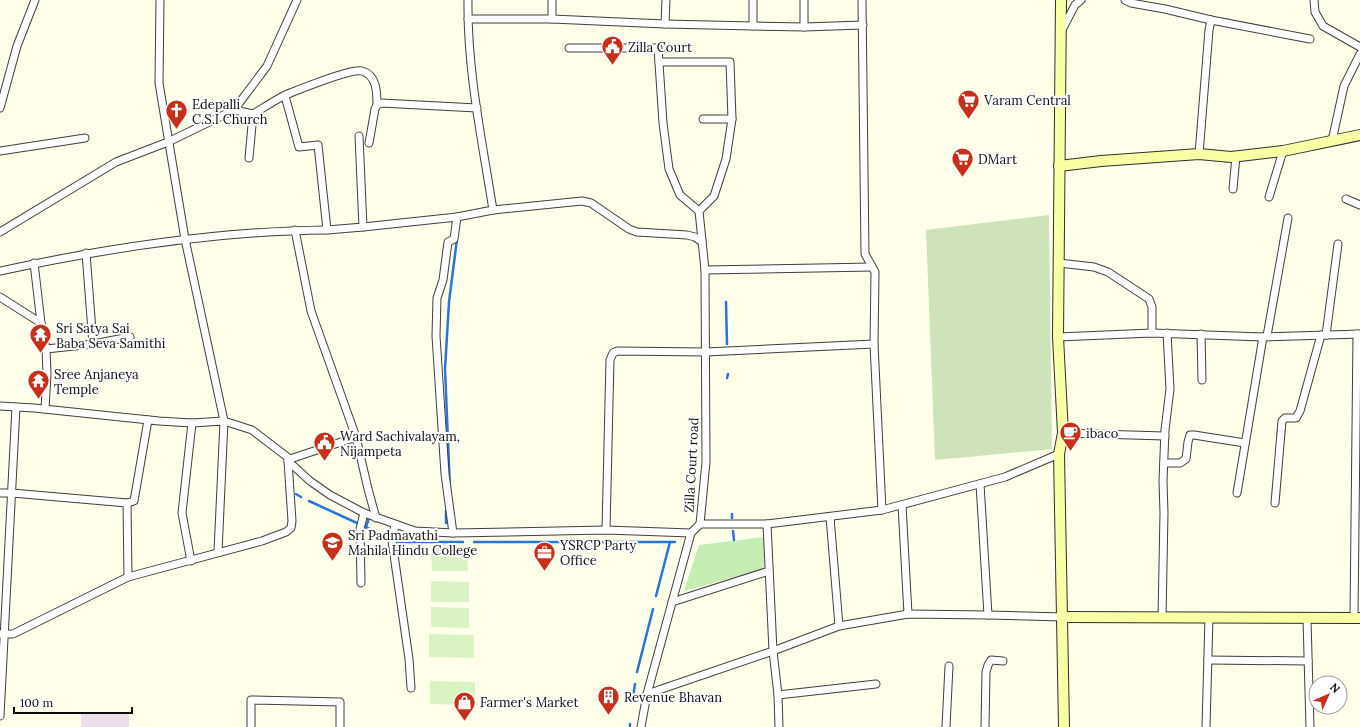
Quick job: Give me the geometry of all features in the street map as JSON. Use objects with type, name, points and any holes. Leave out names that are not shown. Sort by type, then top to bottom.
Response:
[{"type":"main road","points":[[1061,0],[1062,31],[1059,166],[1058,337],[1063,432],[1059,454],[1064,727]]},
{"type":"main road","points":[[1059,166],[1101,161],[1199,154],[1236,156],[1283,151],[1360,135]]},
{"type":"main road","points":[[1063,617],[1357,618]]},
{"type":"street","points":[[0,108],[17,46],[35,0]]},
{"type":"street","points":[[160,0],[159,83],[185,239],[224,421],[218,552]]},
{"type":"street","points":[[0,232],[116,162],[168,142],[234,110],[267,66],[297,0]]},
{"type":"street","points":[[468,0],[473,85],[493,210]]},
{"type":"street","points":[[552,0],[552,19]]},
{"type":"street","points":[[665,24],[666,0]]},
{"type":"street","points":[[753,0],[753,26]]},
{"type":"street","points":[[804,0],[804,27]]},
{"type":"street","points":[[862,0],[865,254],[875,272],[874,344],[882,510]]},
{"type":"street","points":[[1125,0],[1131,3],[1211,20],[1310,39]]},
{"type":"street","points":[[1314,0],[1315,12],[1323,26],[1360,47]]},
{"type":"street","points":[[1062,31],[1077,2]]},
{"type":"street","points":[[468,19],[552,19],[665,24],[804,27],[863,24]]},
{"type":"street","points":[[1199,154],[1211,20]]},
{"type":"street","points":[[569,48],[658,48],[663,123],[669,169],[680,195],[699,211],[714,196],[726,159],[732,119],[730,62],[659,62]]},
{"type":"street","points":[[1332,141],[1344,86],[1360,54]]},
{"type":"street","points":[[234,110],[253,114],[285,96],[343,73],[362,71],[372,77],[376,88],[377,105],[369,143]]},
{"type":"street","points":[[285,96],[299,147],[318,145],[327,230]]},
{"type":"street","points":[[377,105],[381,103],[476,108]]},
{"type":"street","points":[[249,158],[253,114]]},
{"type":"street","points":[[703,119],[732,119]]},
{"type":"street","points":[[359,136],[363,227]]},
{"type":"street","points":[[0,151],[85,138]]},
{"type":"street","points":[[1269,197],[1283,151]]},
{"type":"street","points":[[1233,189],[1236,156]]},
{"type":"street","points":[[1346,199],[1360,205]]},
{"type":"street","points":[[0,271],[86,254],[185,239],[295,230],[327,230],[363,227],[456,217],[493,210],[582,201],[590,203],[629,229],[637,232],[687,235],[695,237],[702,242]]},
{"type":"street","name":"Zilla Court road","points":[[641,727],[646,694],[691,533],[700,524],[706,462],[706,352],[705,270],[699,211]]},
{"type":"street","points":[[453,533],[445,474],[436,336],[437,298],[443,280],[448,242],[454,239],[456,217]]},
{"type":"street","points":[[1237,493],[1245,443],[1288,218]]},
{"type":"street","points":[[295,230],[311,311],[356,437],[376,518]]},
{"type":"street","points":[[1275,503],[1282,421],[1285,418],[1294,418],[1298,415],[1304,399],[1323,335],[1338,244]]},
{"type":"street","points":[[86,254],[93,344]]},
{"type":"street","points":[[1059,263],[1094,267],[1108,272],[1143,295],[1149,300],[1152,307],[1152,333]]},
{"type":"street","points":[[34,264],[41,323],[46,349],[47,374],[45,409]]},
{"type":"street","points":[[705,270],[872,266]]},
{"type":"street","points":[[0,297],[41,323]]},
{"type":"street","points":[[1058,337],[1152,333],[1265,336],[1359,334],[1357,618]]},
{"type":"street","points":[[1162,618],[1164,463],[1170,389],[1167,333]]},
{"type":"street","points":[[1201,334],[1202,380]]},
{"type":"street","points":[[46,349],[93,344],[130,337]]},
{"type":"street","points":[[606,530],[611,356],[613,353],[617,351],[706,352],[874,344]]},
{"type":"street","points":[[0,406],[192,423],[224,421],[252,430],[289,460],[315,484],[330,494],[364,513],[415,531],[453,533],[606,530],[691,533]]},
{"type":"street","points":[[0,716],[2,634],[12,493],[16,407]]},
{"type":"street","points":[[0,493],[127,503],[134,500],[148,420]]},
{"type":"street","points":[[191,560],[182,513],[192,423]]},
{"type":"street","points":[[1063,432],[1165,436]]},
{"type":"street","points":[[1164,463],[1180,463],[1186,459],[1190,435],[1194,434],[1245,443]]},
{"type":"street","points":[[289,460],[356,437]]},
{"type":"street","points":[[700,524],[767,524],[882,510],[1005,477],[1059,454]]},
{"type":"street","points":[[2,634],[13,634],[128,577],[262,541],[286,532],[291,528],[292,521],[289,460]]},
{"type":"street","points":[[980,484],[988,615]]},
{"type":"street","points":[[127,503],[128,577]]},
{"type":"street","points":[[902,505],[908,614]]},
{"type":"street","points":[[361,583],[360,530],[364,513]]},
{"type":"street","points":[[830,517],[839,626]]},
{"type":"street","points":[[767,524],[773,651],[778,695],[779,727]]},
{"type":"street","points":[[395,525],[392,541],[409,659],[411,688]]},
{"type":"street","points":[[672,602],[769,571]]},
{"type":"street","points":[[646,694],[773,651],[839,626],[908,614],[1063,617]]},
{"type":"street","points":[[1206,727],[1209,617]]},
{"type":"street","points":[[1307,619],[1310,727]]},
{"type":"street","points":[[985,727],[985,682],[988,664],[991,660],[1003,661]]},
{"type":"street","points":[[1208,660],[1308,661]]},
{"type":"street","points":[[946,727],[949,666]]},
{"type":"street","points":[[778,695],[876,684]]},
{"type":"street","points":[[251,727],[251,700],[340,702],[340,727]]},
{"type":"shaded area","points":[[81,712],[129,712],[129,727],[81,727]]},
{"type":"green space","points":[[1049,215],[1052,449],[935,460],[926,230]]},
{"type":"green space","points":[[764,537],[764,569],[684,591],[699,545]]},
{"type":"green space","points":[[431,549],[467,549],[468,571],[432,571]]},
{"type":"green space","points":[[431,581],[469,582],[469,602],[431,602]]},
{"type":"green space","points":[[431,607],[469,608],[469,628],[431,627]]},
{"type":"green space","points":[[429,634],[474,635],[474,658],[429,657]]},
{"type":"green space","points":[[430,681],[475,682],[475,705],[430,704]]},
{"type":"waterway","points":[[450,489],[445,369],[449,302],[457,239]]},
{"type":"waterway","points":[[726,302],[727,344]]},
{"type":"waterway","points":[[727,378],[728,374]]},
{"type":"waterway","points":[[296,494],[301,497]]},
{"type":"waterway","points":[[309,501],[357,523]]},
{"type":"waterway","points":[[446,511],[446,523]]},
{"type":"waterway","points":[[366,527],[369,518]]},
{"type":"waterway","points":[[365,527],[372,530]]},
{"type":"waterway","points":[[375,531],[381,534]]},
{"type":"waterway","points":[[733,531],[734,540]]},
{"type":"waterway","points":[[384,536],[390,539]]},
{"type":"waterway","points":[[396,542],[463,542]]},
{"type":"waterway","points":[[474,542],[675,542]]},
{"type":"waterway","points":[[656,596],[670,542]]},
{"type":"waterway","points":[[637,672],[653,609]]},
{"type":"waterway","points":[[633,697],[635,684]]},
{"type":"place","name":"Zilla Court","points":[[612,66]]},
{"type":"place","name":"Varam Central","points":[[968,120]]},
{"type":"place","name":"Edepalli C.S.I Church","points":[[176,130]]},
{"type":"place","name":"DMart","points":[[962,178]]},
{"type":"place","name":"Sri Satya Sai Baba Seva Samithi","points":[[40,354]]},
{"type":"place","name":"Sree Anjaneya Temple","points":[[39,400]]},
{"type":"place","name":"ibaco","points":[[1070,452]]},
{"type":"place","name":"Ward Sachivalayam, Nijampeta","points":[[324,462]]},
{"type":"place","name":"Sri Padmavathi Mahila Hindu College","points":[[332,562]]},
{"type":"place","name":"YSRCP Party Office","points":[[544,572]]},
{"type":"place","name":"Revenue Bhavan","points":[[609,716]]},
{"type":"place","name":"Farmer's Market","points":[[465,722]]}]
